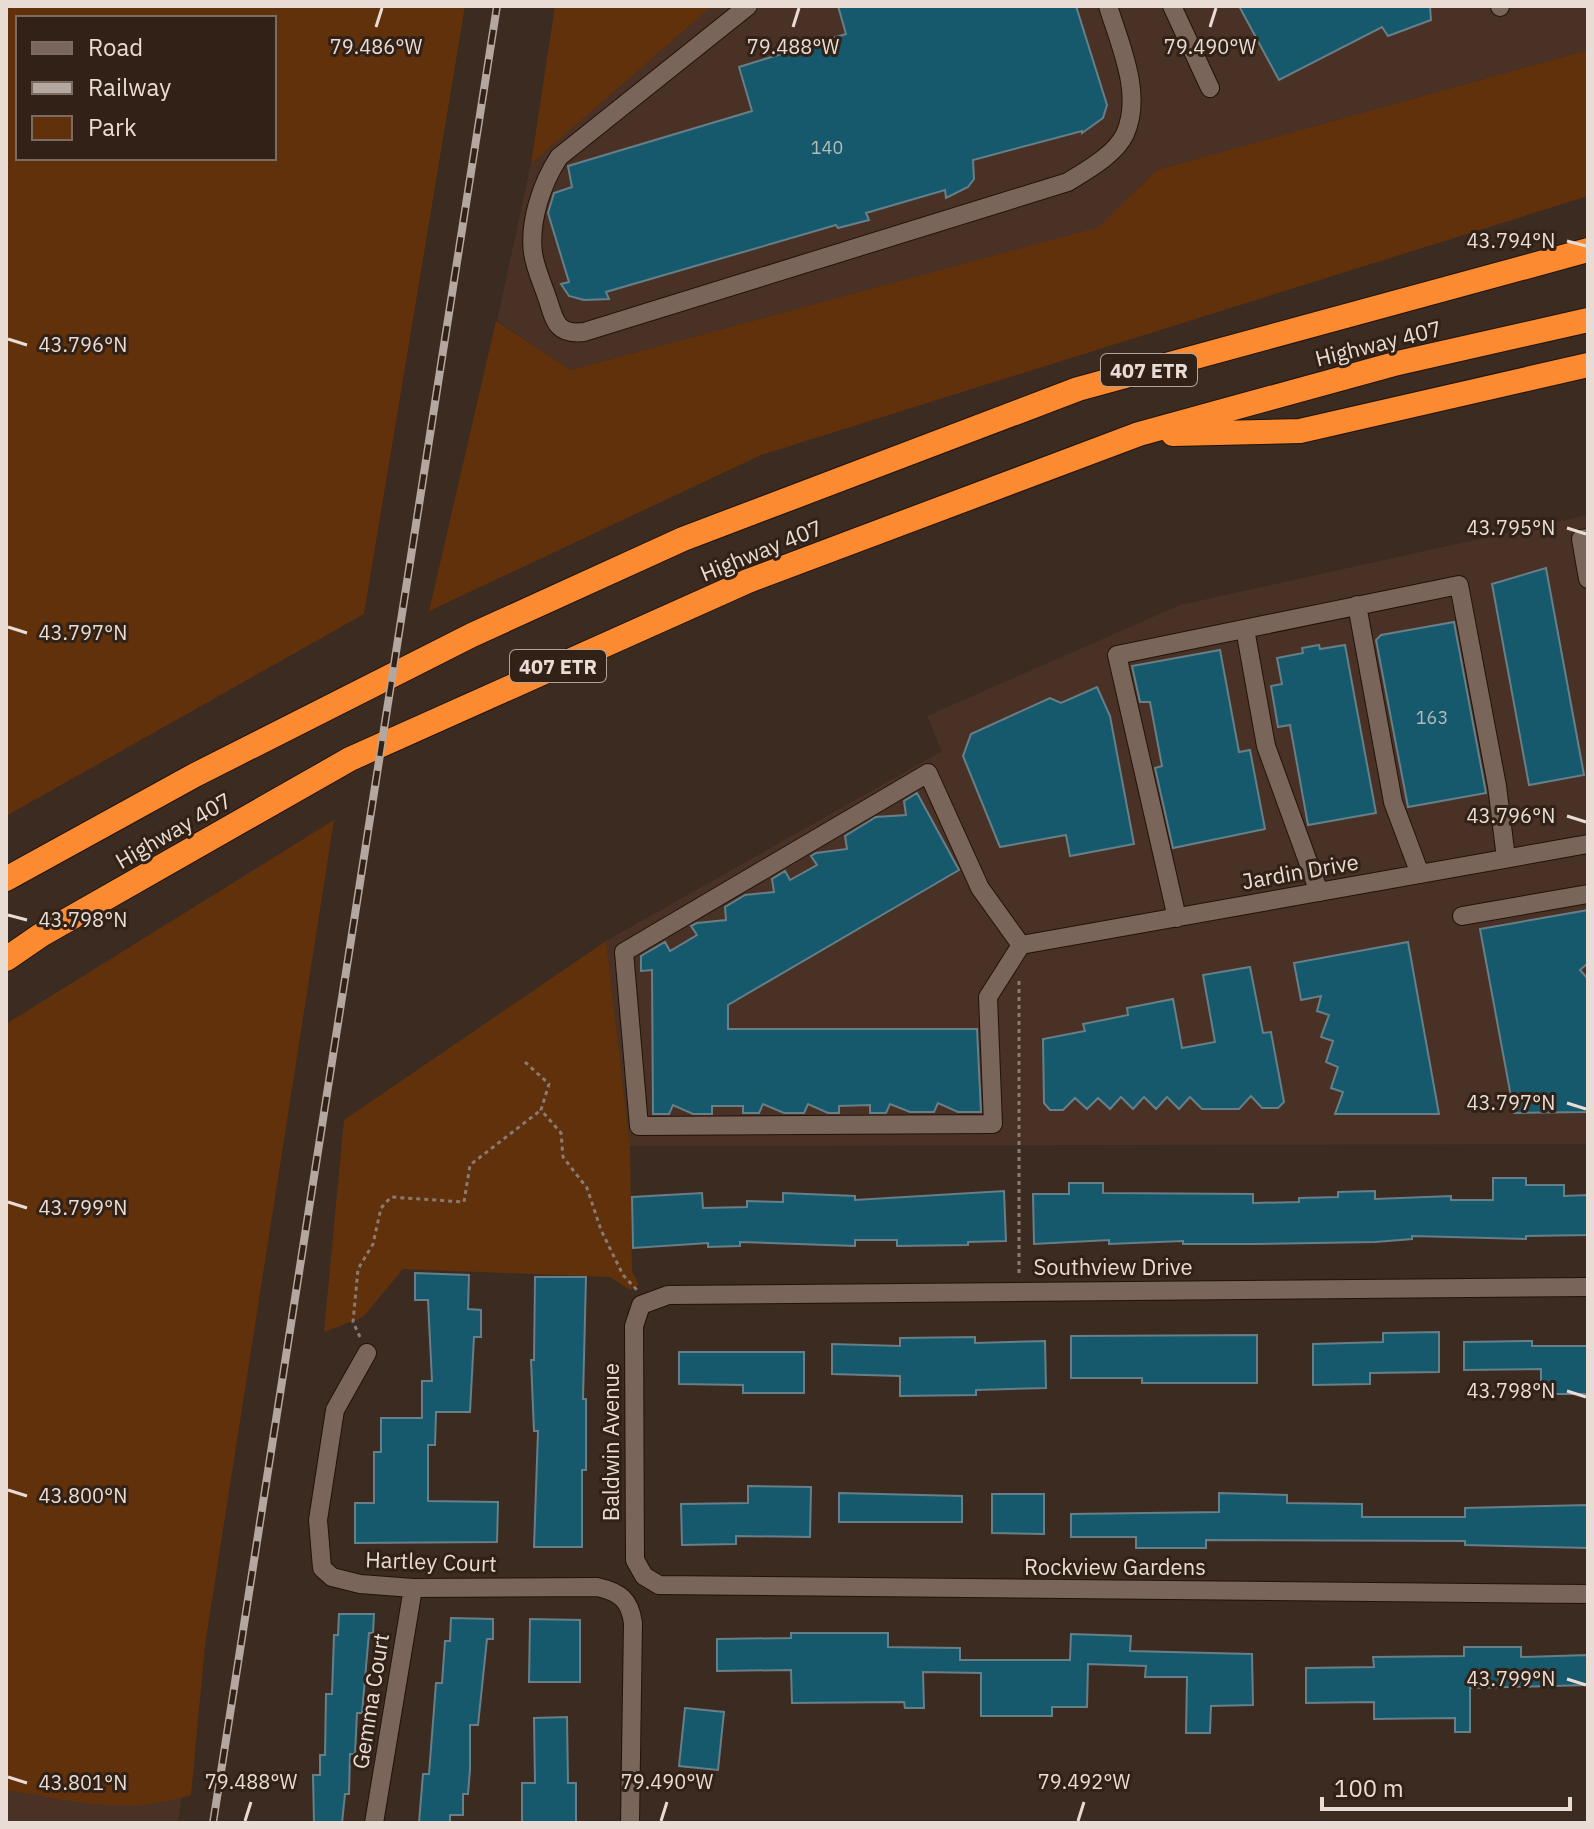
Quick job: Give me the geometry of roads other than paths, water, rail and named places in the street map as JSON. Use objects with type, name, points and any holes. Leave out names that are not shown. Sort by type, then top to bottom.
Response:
[{"type":"highway","points":[[1545,259],[1588,232]]},
{"type":"highway","name":"Highway 407","points":[[6,879],[195,775],[458,642],[683,539],[1078,389],[1545,259],[1588,250]]},
{"type":"highway","name":"Highway 407","points":[[6,959],[41,935],[350,759],[748,581],[1139,434],[1398,363],[1588,320]]},
{"type":"highway","points":[[1139,434],[1300,431],[1588,365]]},
{"type":"street","points":[[748,6],[559,157],[546,177],[539,201],[533,252],[556,326],[568,334],[584,332],[1068,182],[1099,161],[1124,136],[1132,107],[1128,70],[1108,6]]},
{"type":"street","points":[[1172,6],[1210,88]]},
{"type":"street","points":[[1588,538],[1581,539],[1588,579]]},
{"type":"street","points":[[1177,918],[1117,655],[1459,585],[1497,786],[1506,858]]},
{"type":"street","points":[[1357,605],[1393,802],[1420,874]]},
{"type":"street","points":[[1245,629],[1266,746],[1319,892]]},
{"type":"street","points":[[928,773],[980,888],[1021,945],[988,997],[993,1124],[639,1126],[624,952],[928,773]]},
{"type":"street","name":"Jardin Drive","points":[[1021,945],[1588,844]]},
{"type":"street","points":[[1462,916],[1588,894]]},
{"type":"street","name":"Southview Drive","points":[[644,1304],[668,1295],[1588,1287]]},
{"type":"street","name":"Baldwin Avenue","points":[[644,1304],[634,1326],[635,1560],[644,1576]]},
{"type":"street","name":"Hartley Court","points":[[367,1353],[335,1410],[318,1520],[322,1568],[332,1577],[360,1584],[413,1588],[597,1587],[623,1597],[631,1609],[633,1623],[630,1823]]},
{"type":"street","name":"Rockview Gardens","points":[[644,1576],[670,1587],[1588,1594]]},
{"type":"street","name":"Gemma Court","points":[[374,1823],[413,1588]]},
{"type":"railway","points":[[213,1823],[497,6]]}]
